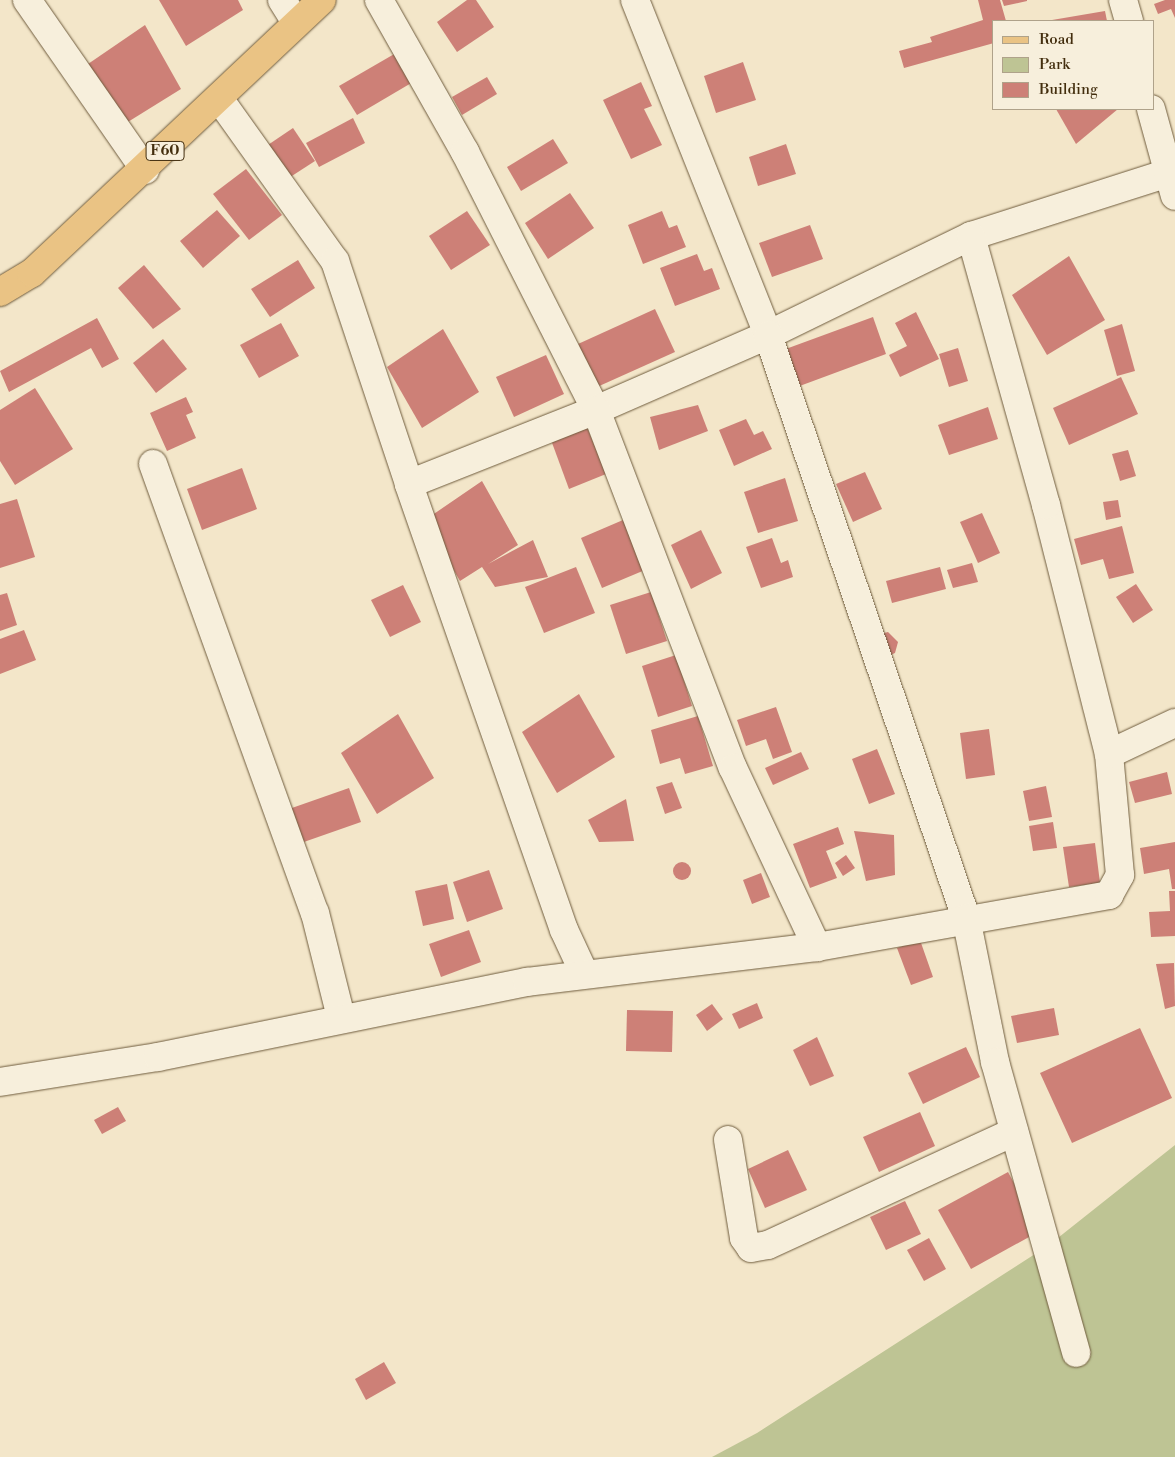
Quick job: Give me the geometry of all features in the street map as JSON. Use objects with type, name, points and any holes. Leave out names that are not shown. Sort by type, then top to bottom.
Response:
[{"type":"main road","name":"F60","points":[[0,292],[32,273],[220,100],[289,11],[322,0]]},
{"type":"street","points":[[27,0],[146,170]]},
{"type":"street","points":[[379,0],[465,152],[596,410],[722,741],[817,947]]},
{"type":"street","points":[[635,0],[768,335],[966,918],[1014,1132],[1049,1245],[1076,1353]]},
{"type":"street","points":[[1123,0],[1129,20]]},
{"type":"street","points":[[220,100],[335,260],[409,484],[564,930],[584,973]]},
{"type":"street","points":[[409,484],[596,410],[768,335],[971,236],[1172,180],[1151,110]]},
{"type":"street","points":[[0,1082],[158,1058],[341,1017],[584,973],[817,947],[966,918],[1108,895],[1120,874],[1109,754],[1046,505],[971,236]]},
{"type":"street","points":[[153,464],[316,914],[341,1017]]},
{"type":"street","points":[[1109,754],[1175,724]]},
{"type":"street","points":[[728,1140],[744,1238],[751,1248],[768,1245],[1014,1132]]},
{"type":"green space","points":[[1175,1145],[1175,1457],[712,1457],[757,1433],[1049,1245]]},
{"type":"building","points":[[159,0],[238,0],[243,10],[186,46]]},
{"type":"building","points":[[467,0],[476,0],[494,27],[457,52],[437,22]]},
{"type":"building","points":[[978,0],[1000,0],[1006,20],[992,20],[992,44],[904,68],[899,51],[932,42],[930,37],[983,20]]},
{"type":"building","points":[[1002,0],[1027,0],[1027,1],[1004,6]]},
{"type":"building","points":[[1165,0],[1175,0],[1175,18],[1171,9],[1158,14],[1154,4]]},
{"type":"building","points":[[1105,11],[1107,20],[1052,20]]},
{"type":"building","points":[[145,25],[181,89],[123,125],[88,64]]},
{"type":"building","points":[[396,53],[413,82],[357,115],[339,86]]},
{"type":"building","points":[[743,62],[756,100],[716,113],[704,76]]},
{"type":"building","points":[[487,77],[497,94],[462,115],[452,97]]},
{"type":"building","points":[[641,82],[652,106],[644,109],[662,145],[631,159],[603,100]]},
{"type":"building","points":[[1057,110],[1117,110],[1076,144]]},
{"type":"building","points":[[353,118],[365,143],[319,167],[306,143]]},
{"type":"building","points":[[293,128],[315,161],[281,183],[259,151]]},
{"type":"building","points":[[553,139],[568,163],[521,191],[507,167]]},
{"type":"building","points":[[786,144],[796,174],[758,186],[749,157]]},
{"type":"building","points":[[246,169],[282,215],[249,240],[213,194]]},
{"type":"building","points":[[570,193],[594,228],[548,259],[525,223]]},
{"type":"building","points":[[217,210],[240,236],[203,268],[180,241]]},
{"type":"building","points":[[467,211],[490,245],[451,270],[429,236]]},
{"type":"building","points":[[662,211],[669,228],[677,225],[686,247],[643,264],[628,225]]},
{"type":"building","points":[[810,225],[823,259],[772,277],[759,243]]},
{"type":"building","points":[[697,254],[704,271],[712,268],[720,289],[675,306],[660,268]]},
{"type":"building","points":[[1069,256],[1105,320],[1047,355],[1012,295]]},
{"type":"building","points":[[298,260],[315,288],[270,317],[251,289]]},
{"type":"building","points":[[144,265],[181,309],[153,329],[118,288]]},
{"type":"building","points":[[655,309],[675,352],[597,387],[578,344]]},
{"type":"building","points":[[916,312],[939,359],[900,377],[889,355],[907,346],[895,323]]},
{"type":"building","points":[[873,317],[886,354],[797,387],[783,350]]},
{"type":"building","points":[[97,318],[119,359],[102,368],[91,348],[9,392],[0,371]]},
{"type":"building","points":[[281,323],[299,356],[259,378],[240,345]]},
{"type":"building","points":[[1122,324],[1135,371],[1117,376],[1104,330]]},
{"type":"building","points":[[443,329],[479,392],[422,428],[387,367]]},
{"type":"building","points":[[163,339],[187,369],[156,393],[133,363]]},
{"type":"building","points":[[958,348],[968,381],[949,387],[939,354]]},
{"type":"building","points":[[546,355],[564,394],[514,417],[496,377]]},
{"type":"building","points":[[1121,377],[1138,414],[1069,445],[1053,408]]},
{"type":"building","points":[[35,388],[73,449],[15,485],[0,461],[0,410]]},
{"type":"building","points":[[186,397],[193,412],[186,415],[196,438],[167,451],[150,413]]},
{"type":"building","points":[[698,405],[708,431],[659,450],[650,417]]},
{"type":"building","points":[[988,407],[998,439],[949,455],[938,425]]},
{"type":"building","points":[[746,419],[754,435],[763,431],[772,449],[734,466],[719,430]]},
{"type":"building","points":[[587,427],[606,474],[569,489],[551,440]]},
{"type":"building","points":[[1128,450],[1136,476],[1120,481],[1112,454]]},
{"type":"building","points":[[242,468],[257,509],[202,530],[187,489]]},
{"type":"building","points":[[865,472],[882,509],[853,522],[836,484]]},
{"type":"building","points":[[785,478],[798,521],[758,533],[744,492]]},
{"type":"building","points":[[482,481],[518,545],[488,564],[533,540],[548,577],[495,587],[482,567],[460,581],[425,520]]},
{"type":"building","points":[[17,499],[35,557],[0,568],[0,504]]},
{"type":"building","points":[[1118,500],[1121,517],[1106,520],[1103,502]]},
{"type":"building","points":[[982,513],[1000,553],[978,563],[960,522]]},
{"type":"building","points":[[623,520],[645,570],[602,588],[581,538]]},
{"type":"building","points":[[1122,526],[1134,573],[1109,579],[1103,559],[1081,565],[1074,539]]},
{"type":"building","points":[[701,530],[722,573],[691,589],[671,545]]},
{"type":"building","points":[[772,538],[781,563],[788,560],[793,577],[761,588],[746,547]]},
{"type":"building","points":[[972,563],[978,582],[953,588],[947,570]]},
{"type":"building","points":[[576,567],[595,613],[544,633],[525,587]]},
{"type":"building","points":[[940,567],[946,589],[892,603],[886,581]]},
{"type":"building","points":[[1136,584],[1153,610],[1133,623],[1116,597]]},
{"type":"building","points":[[403,585],[421,622],[390,637],[371,600]]},
{"type":"building","points":[[651,592],[667,641],[626,654],[610,605]]},
{"type":"building","points":[[7,593],[17,625],[0,631],[0,595]]},
{"type":"building","points":[[24,630],[36,660],[0,674],[0,639]]},
{"type":"building","points":[[888,632],[898,642],[895,653],[888,656],[880,634]]},
{"type":"building","points":[[676,655],[692,706],[658,717],[642,666]]},
{"type":"building","points":[[579,694],[615,757],[557,793],[522,732]]},
{"type":"building","points":[[776,707],[792,752],[773,759],[766,739],[746,746],[737,720]]},
{"type":"building","points":[[398,714],[434,778],[377,814],[341,753]]},
{"type":"building","points":[[698,716],[713,766],[685,774],[680,758],[660,764],[651,730]]},
{"type":"building","points":[[989,729],[995,775],[966,779],[960,733]]},
{"type":"building","points":[[877,749],[895,794],[869,804],[852,759]]},
{"type":"building","points":[[801,752],[809,769],[773,785],[765,768]]},
{"type":"building","points":[[1167,772],[1172,794],[1135,803],[1129,782]]},
{"type":"building","points":[[672,782],[682,808],[665,814],[656,787]]},
{"type":"building","points":[[1046,786],[1052,817],[1029,821],[1023,791]]},
{"type":"building","points":[[349,788],[361,822],[301,843],[289,809]]},
{"type":"building","points":[[626,799],[634,841],[599,842],[588,820]]},
{"type":"building","points":[[1053,822],[1057,848],[1033,851],[1029,826]]},
{"type":"building","points":[[838,827],[844,844],[826,851],[837,878],[810,888],[793,844]]},
{"type":"building","points":[[854,831],[894,835],[895,875],[866,881]]},
{"type":"building","points":[[1175,842],[1175,889],[1172,889],[1169,869],[1144,874],[1140,848]]},
{"type":"building","points":[[1095,843],[1100,883],[1069,887],[1063,847]]},
{"type":"building","points":[[846,855],[855,868],[843,876],[835,863]]},
{"type":"building","points":[[678,862],[686,862],[691,867],[689,878],[678,880],[673,875],[673,867]]},
{"type":"building","points":[[489,870],[503,909],[467,922],[453,882]]},
{"type":"building","points":[[761,873],[770,897],[752,904],[743,880]]},
{"type":"building","points":[[447,884],[454,919],[423,926],[415,891]]},
{"type":"building","points":[[1169,891],[1175,891],[1175,936],[1151,937],[1149,912],[1170,911]]},
{"type":"building","points":[[469,930],[481,962],[441,977],[429,944]]},
{"type":"building","points":[[920,940],[933,977],[911,985],[897,948]]},
{"type":"building","points":[[1174,963],[1175,1006],[1165,1009],[1156,964]]},
{"type":"building","points":[[757,1003],[763,1018],[739,1029],[732,1014]]},
{"type":"building","points":[[712,1004],[723,1019],[707,1031],[696,1015]]},
{"type":"building","points":[[1054,1008],[1059,1035],[1017,1043],[1011,1016]]},
{"type":"building","points":[[627,1010],[673,1011],[672,1052],[626,1051]]},
{"type":"building","points":[[1140,1028],[1172,1098],[1072,1143],[1040,1073]]},
{"type":"building","points":[[817,1037],[834,1076],[810,1086],[793,1050]]},
{"type":"building","points":[[966,1047],[980,1077],[923,1104],[908,1073]]},
{"type":"building","points":[[118,1107],[126,1121],[102,1134],[94,1120]]},
{"type":"building","points":[[920,1112],[935,1146],[879,1172],[863,1137]]},
{"type":"building","points":[[788,1150],[807,1190],[765,1208],[748,1169]]},
{"type":"building","points":[[1008,1172],[1040,1231],[971,1269],[938,1210]]},
{"type":"building","points":[[905,1201],[921,1234],[886,1250],[870,1217]]},
{"type":"building","points":[[929,1238],[946,1269],[924,1281],[907,1250]]},
{"type":"building","points":[[384,1362],[396,1383],[366,1400],[355,1379]]}]
